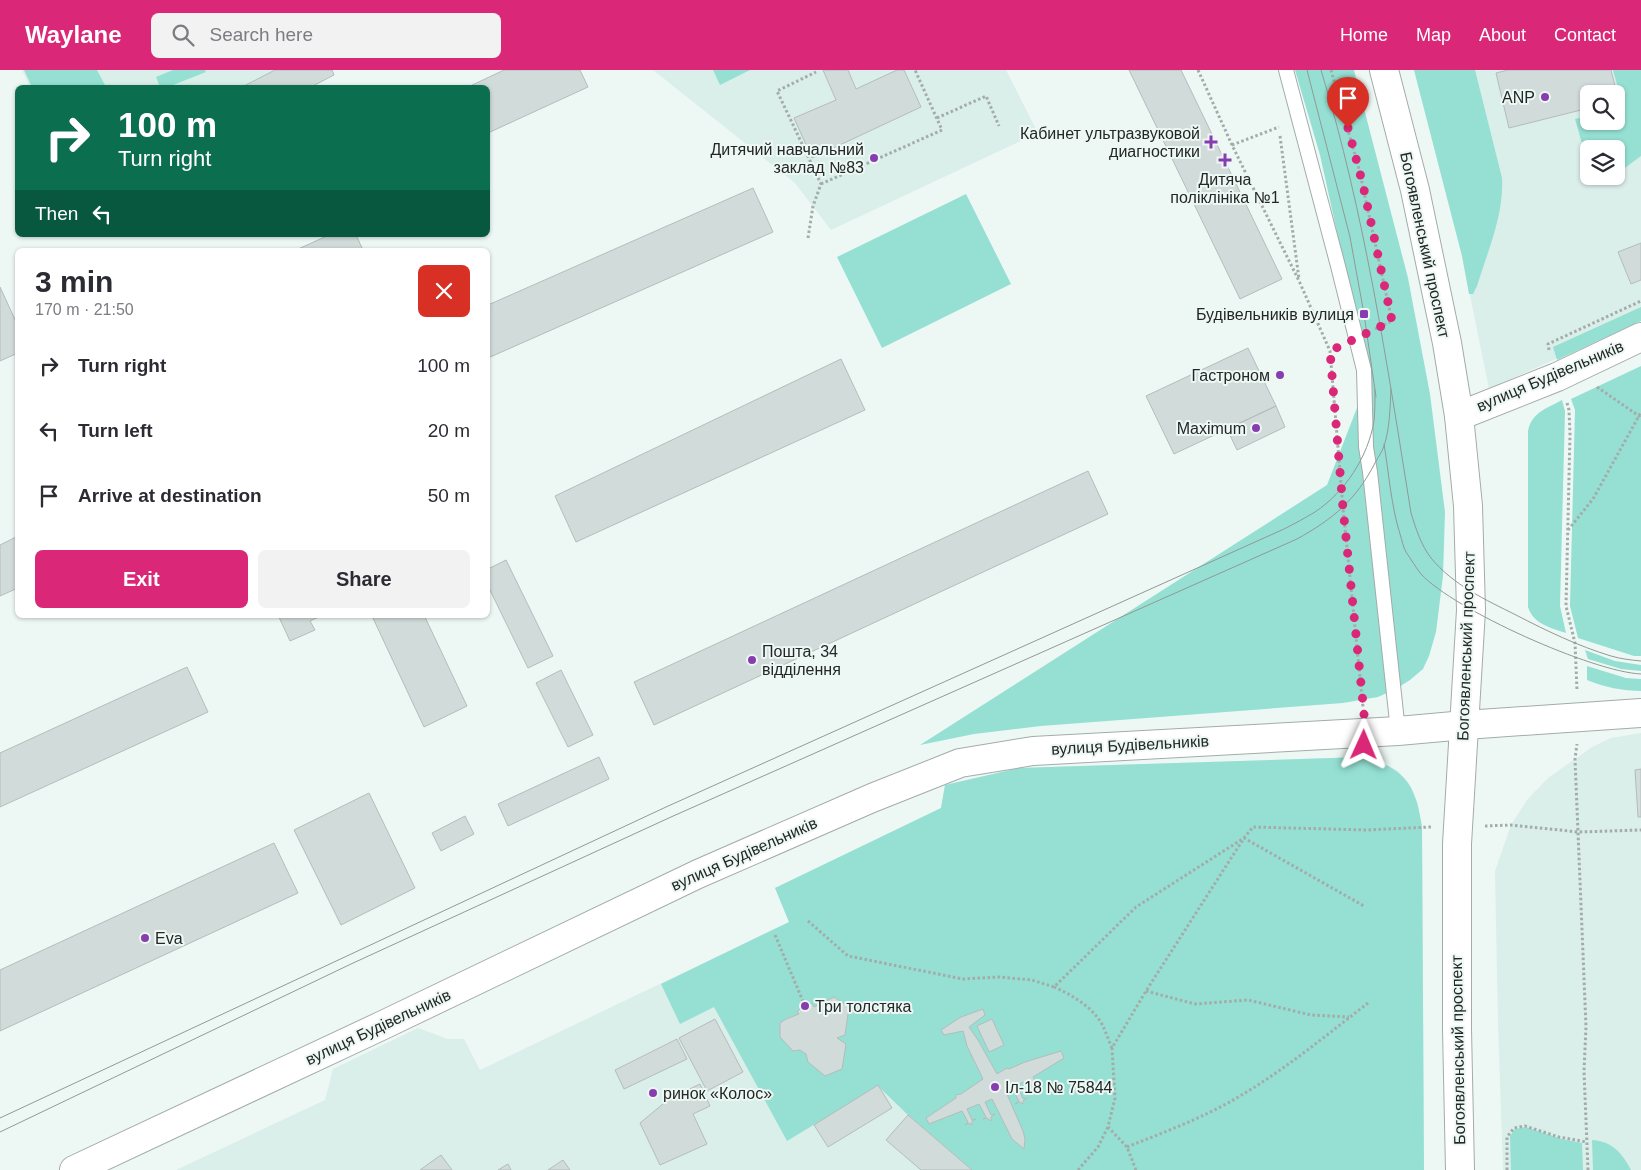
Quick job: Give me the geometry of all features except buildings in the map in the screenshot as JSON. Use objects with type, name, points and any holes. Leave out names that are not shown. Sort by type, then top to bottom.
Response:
[{"type":"street","name":"Богоявленський проспект","points":[[1384,70],[1415,190],[1448,352],[1459,416],[1468,506],[1471,592],[1458,844],[1457,1029],[1460,1170]]},
{"type":"street","name":"вулиця Будівельників","points":[[1459,416],[1557,377],[1641,337]]},
{"type":"street","name":"вулиця Будівельників","points":[[74,1170],[698,874],[863,802],[960,763],[1033,751],[1398,731],[1465,724],[1641,713]]},
{"type":"lane","points":[[1286,70],[1364,370],[1366,448],[1398,731]]},
{"type":"path","points":[[821,184],[942,130],[915,70]]},
{"type":"path","points":[[1198,70],[1232,145],[1300,283],[1330,351],[1343,508],[1364,713],[1364,732]]},
{"type":"path","points":[[1330,351],[1392,321],[1359,169],[1331,70]]},
{"type":"path","points":[[808,238],[813,206],[821,184],[776,90],[816,72]]},
{"type":"path","points":[[937,118],[986,96],[999,126]]},
{"type":"path","points":[[1232,145],[1279,127],[1300,283]]},
{"type":"path","points":[[1593,384],[1640,418]]},
{"type":"path","points":[[1568,531],[1593,499],[1640,418],[1641,412]]},
{"type":"path","points":[[1570,434],[1566,606],[1575,643],[1579,716],[1575,758],[1586,1027],[1584,1071],[1588,1170]]},
{"type":"path","points":[[1511,825],[1578,832],[1641,830]]},
{"type":"path","points":[[1112,1048],[1146,991],[1244,838],[1253,827],[1366,830],[1422,827]]},
{"type":"path","points":[[1244,838],[1364,906]]},
{"type":"path","points":[[1054,987],[1136,907],[1244,838]]},
{"type":"path","points":[[808,921],[848,956],[963,978],[999,977],[1032,980],[1073,996],[1089,1009],[1102,1024],[1112,1048],[1115,1098],[1108,1127],[1098,1147],[1078,1170]]},
{"type":"path","points":[[775,935],[805,1006]]},
{"type":"path","points":[[1146,991],[1195,1004],[1248,1000],[1311,1015],[1350,1017]]},
{"type":"path","points":[[1127,1147],[1197,1119],[1244,1093],[1368,1002]]},
{"type":"path","points":[[1507,1170],[1507,1137],[1514,1128],[1525,1126],[1559,1138],[1587,1142]]},
{"type":"path","points":[[1108,1127],[1127,1147],[1136,1170]]},
{"type":"shaded area","points":[[22,70],[275,70],[246,85],[29,85]]},
{"type":"shaded area","name":"Дитячий навчальний заклад №83","points":[[653,70],[1006,70],[1038,133],[831,230],[795,183]]},
{"type":"shaded area","points":[[1414,70],[1641,70],[1641,321],[1489,389],[1462,256]]},
{"type":"shaded area","points":[[1641,733],[1641,1170],[1503,1170],[1495,871],[1511,825],[1527,800],[1548,778],[1592,747],[1611,738]]},
{"type":"shaded area","points":[[1363,757],[1380,761],[1398,771],[1410,785],[1418,804],[1422,827],[1424,1170],[176,1170],[325,1100],[333,1069],[418,1028],[448,1039],[464,1039],[480,1070],[789,922],[775,888],[941,808],[945,785],[1019,768]]},
{"type":"green space","points":[[24,70],[97,70],[105,85],[31,85]]},
{"type":"green space","points":[[173,70],[205,70],[206,72],[173,85],[159,85],[156,77]]},
{"type":"green space","points":[[713,70],[750,70],[720,85]]},
{"type":"green space","points":[[1295,70],[1354,70],[1408,278],[1430,394],[1445,512],[1443,576],[1436,632],[1423,669],[1396,689],[1378,697],[1343,703],[1041,726],[974,734],[920,745],[1327,485],[1369,377],[1320,155]]},
{"type":"green space","points":[[1414,70],[1475,70],[1502,178],[1502,192],[1498,219],[1473,294],[1469,294],[1462,256]]},
{"type":"green space","points":[[1613,70],[1641,70],[1641,156],[1625,168],[1625,140],[1581,140],[1575,119],[1580,118],[1580,130],[1625,130],[1625,85],[1617,85]]},
{"type":"green space","points":[[966,194],[1011,284],[882,348],[837,257]]},
{"type":"green space","points":[[1641,307],[1641,321],[1557,360],[1553,347]]},
{"type":"green space","points":[[1641,366],[1641,656],[1634,656],[1578,638],[1570,606],[1575,410],[1571,399]]},
{"type":"green space","points":[[1562,400],[1565,411],[1560,606],[1566,633],[1538,621],[1530,613],[1528,607],[1528,431],[1536,415]]},
{"type":"green space","points":[[1585,650],[1615,661],[1641,665],[1641,671],[1621,669],[1588,659]]},
{"type":"green space","points":[[1587,666],[1626,678],[1641,679],[1641,691],[1614,688],[1587,680]]},
{"type":"green space","points":[[1363,757],[1378,761],[1399,773],[1412,790],[1420,813],[1422,827],[1424,1170],[972,1170],[908,1115],[878,1086],[787,1141],[714,1007],[680,1024],[661,984],[789,922],[775,888],[941,808],[945,785],[1019,768]]},
{"type":"green space","points":[[1526,1127],[1562,1139],[1582,1143],[1583,1170],[1511,1170],[1510,1136],[1515,1129]]},
{"type":"green space","points":[[1592,1140],[1611,1145],[1624,1158],[1631,1170],[1593,1170]]},
{"type":"tram line","points":[[1307,70],[1350,237],[1376,397]]},
{"type":"tram line","points":[[1321,70],[1337,124],[1362,234],[1384,345],[1411,513],[1424,548],[1449,576],[1493,604],[1587,648],[1615,657],[1641,661]]},
{"type":"tram line","points":[[0,1132],[351,964],[671,817],[1297,539],[1332,516],[1351,498],[1368,476],[1386,439],[1391,389]]},
{"type":"tram line","points":[[0,1118],[666,807],[1292,525],[1326,504],[1354,473],[1371,434],[1374,421],[1375,390]]},
{"type":"tram line","points":[[1384,444],[1397,523],[1406,552],[1421,574],[1438,589],[1463,605],[1525,637],[1591,663],[1619,671],[1641,674]]},
{"type":"place","name":"ANP","points":[[1545,97]]},
{"type":"place","name":"Кабинет ультразвуковой диагностики","points":[[1211,142]]},
{"type":"place","name":"Дитячий навчальний заклад №83","points":[[874,158]]},
{"type":"place","name":"Дитяча поліклініка №1","points":[[1225,160]]},
{"type":"place","name":"Будівельників вулиця","points":[[1364,314]]},
{"type":"place","name":"Гастроном","points":[[1280,375]]},
{"type":"place","name":"Maximum","points":[[1256,428]]},
{"type":"place","name":"Пошта, 34 відділення","points":[[752,660]]},
{"type":"place","name":"Eva","points":[[145,938]]},
{"type":"place","name":"Три толстяка","points":[[805,1006]]},
{"type":"place","name":"Іл-18 № 75844","points":[[995,1087]]},
{"type":"place","name":"ринок «Колос»","points":[[653,1093]]},
{"type":"route","points":[[1348,128],[1363,185],[1392,321],[1330,351],[1343,508],[1364,713],[1364,745]]}]
